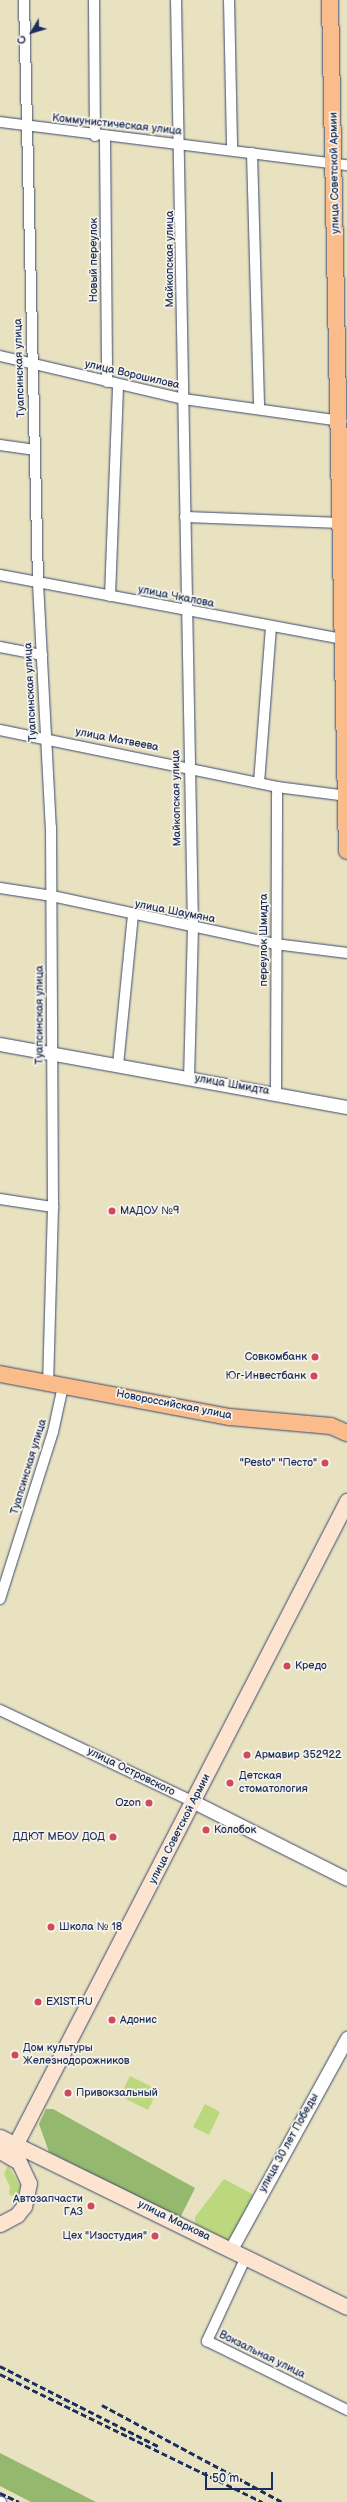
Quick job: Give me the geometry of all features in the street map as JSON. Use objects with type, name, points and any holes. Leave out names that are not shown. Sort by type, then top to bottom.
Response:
[{"type":"main road","name":"улица Советской Армии","points":[[330,0],[341,164],[341,420],[344,517],[347,851]]},
{"type":"main road","name":"Новороссийская улица","points":[[0,1374],[230,1417],[331,1426],[347,1433]]},
{"type":"main road","name":"улица Советской Армии","points":[[9,2150],[194,1802],[347,1501]]},
{"type":"main road","name":"улица Маркова","points":[[0,2136],[9,2150],[231,2249],[347,2307]]},
{"type":"main road","points":[[0,2224],[17,2215],[28,2195],[25,2172],[9,2150]]},
{"type":"street","name":"Туапсинская улица","points":[[0,1599],[54,1432],[56,1384],[53,1207],[52,896],[38,583],[24,0]]},
{"type":"street","name":"Новый переулок","points":[[94,0],[100,137],[107,382]]},
{"type":"street","name":"Майкопская улица","points":[[176,0],[181,144],[188,767],[192,927],[189,1078]]},
{"type":"street","points":[[229,0],[232,149]]},
{"type":"street","name":"Коммунистическая улица","points":[[0,122],[100,137],[232,149],[252,153],[341,164]]},
{"type":"street","points":[[252,153],[259,410]]},
{"type":"street","name":"улица Ворошилова","points":[[0,356],[32,362],[118,386],[183,399],[341,420]]},
{"type":"street","points":[[110,596],[118,386]]},
{"type":"street","points":[[0,445],[34,450]]},
{"type":"street","points":[[185,517],[344,517]]},
{"type":"street","name":"улица Чкалова","points":[[0,575],[187,612],[345,640]]},
{"type":"street","points":[[259,783],[271,627]]},
{"type":"street","points":[[0,647],[42,655]]},
{"type":"street","name":"улица Матвеева","points":[[0,730],[188,767],[277,787],[347,796]]},
{"type":"street","name":"переулок Шмидта","points":[[276,1093],[275,944],[277,787]]},
{"type":"street","name":"улица Шаумяна","points":[[0,888],[52,896],[133,916],[275,944],[347,953]]},
{"type":"street","points":[[118,1065],[133,916]]},
{"type":"street","name":"улица Шмидта","points":[[0,1044],[347,1107]]},
{"type":"street","points":[[0,1199],[53,1207]]},
{"type":"street","name":"улица Островского","points":[[0,1710],[194,1802],[347,1879]]},
{"type":"street","name":"улица 30 лет Победы","points":[[231,2249],[347,2038]]},
{"type":"street","name":"Вокзальная улица","points":[[246,2257],[207,2341],[347,2410]]},
{"type":"green space","points":[[130,2076],[158,2090],[148,2110],[120,2096]]},
{"type":"green space","points":[[205,2104],[220,2112],[209,2135],[193,2127]]},
{"type":"green space","points":[[46,2109],[53,2109],[195,2188],[180,2218],[49,2152],[39,2124]]},
{"type":"green space","points":[[8,2165],[20,2186],[17,2198],[9,2194],[10,2187],[4,2174]]},
{"type":"green space","points":[[224,2179],[254,2195],[232,2239],[224,2242],[195,2227],[195,2217]]},
{"type":"green space","points":[[0,2453],[96,2502],[31,2502],[0,2486]]},
{"type":"railway","points":[[0,2366],[160,2447]]},
{"type":"railway","points":[[0,2374],[262,2502]]},
{"type":"railway","points":[[102,2405],[282,2502]]},
{"type":"railway","points":[[0,2493],[19,2502]]},
{"type":"place","name":"МАДОУ №9","points":[[112,1211]]},
{"type":"place","name":"Совкомбанк","points":[[315,1357]]},
{"type":"place","name":"Юг-Инвестбанк","points":[[314,1376]]},
{"type":"place","name":"\"Pesto\" \"Песто\"","points":[[325,1463]]},
{"type":"place","name":"Кредо","points":[[287,1666]]},
{"type":"place","name":"Армавир 352922","points":[[247,1755]]},
{"type":"place","name":"Детская стоматология","points":[[230,1783]]},
{"type":"place","name":"Ozon","points":[[149,1803]]},
{"type":"place","name":"Колобок","points":[[206,1830]]},
{"type":"place","name":"ДДЮТ МБОУ ДОД","points":[[113,1837]]},
{"type":"place","name":"Школа № 18","points":[[51,1927]]},
{"type":"place","name":"EXIST.RU","points":[[38,2002]]},
{"type":"place","name":"Адонис","points":[[112,2020]]},
{"type":"place","name":"Дом культуры Железнодорожников","points":[[15,2055]]},
{"type":"place","name":"Привокзальный","points":[[68,2093]]},
{"type":"place","name":"Автозапчасти ГАЗ","points":[[91,2206]]},
{"type":"place","name":"Цех \"Изостудия\"","points":[[155,2236]]}]
